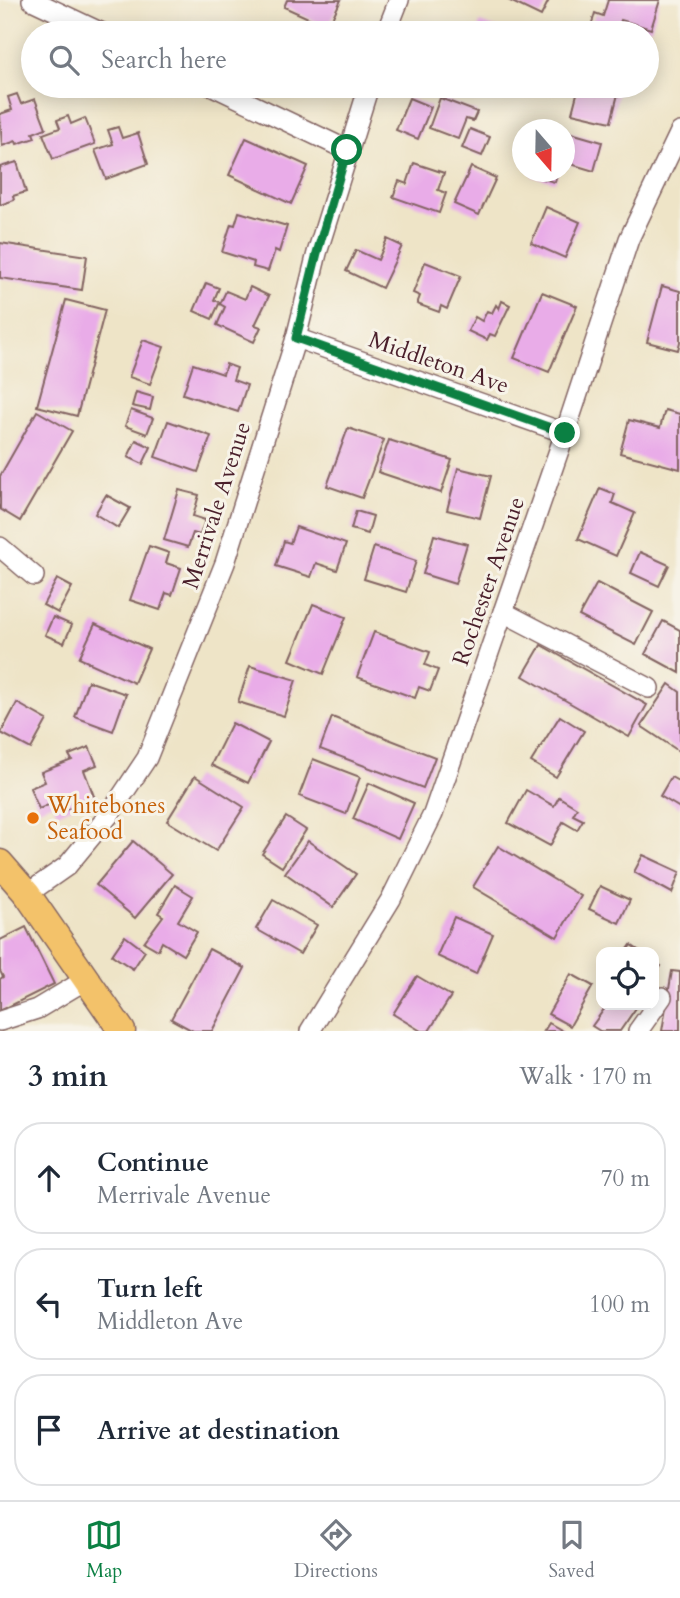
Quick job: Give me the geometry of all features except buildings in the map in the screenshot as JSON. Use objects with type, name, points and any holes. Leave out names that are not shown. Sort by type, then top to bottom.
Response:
[{"type":"main road","points":[[2,864],[27,894],[122,1031]]},
{"type":"street","points":[[33,0],[77,21]]},
{"type":"street","points":[[391,21],[399,0]]},
{"type":"street","points":[[238,98],[347,150]]},
{"type":"street","name":"Merrivale Avenue","points":[[27,894],[67,866],[109,816],[147,758],[225,563],[296,338],[317,253],[365,98]]},
{"type":"street","name":"Rochester Avenue","points":[[310,1031],[391,899],[433,814],[629,239],[680,132]]},
{"type":"street","name":"Middleton Ave","points":[[296,338],[565,433]]},
{"type":"street","points":[[0,547],[34,576]]},
{"type":"street","points":[[503,612],[649,688]]},
{"type":"street","points":[[0,1021],[37,1009],[87,979]]},
{"type":"street","points":[[638,1031],[663,997]]},
{"type":"place","name":"Whitebones Seafood","points":[[33,818]]},
{"type":"route","points":[[347,150],[296,338],[565,433]]}]
